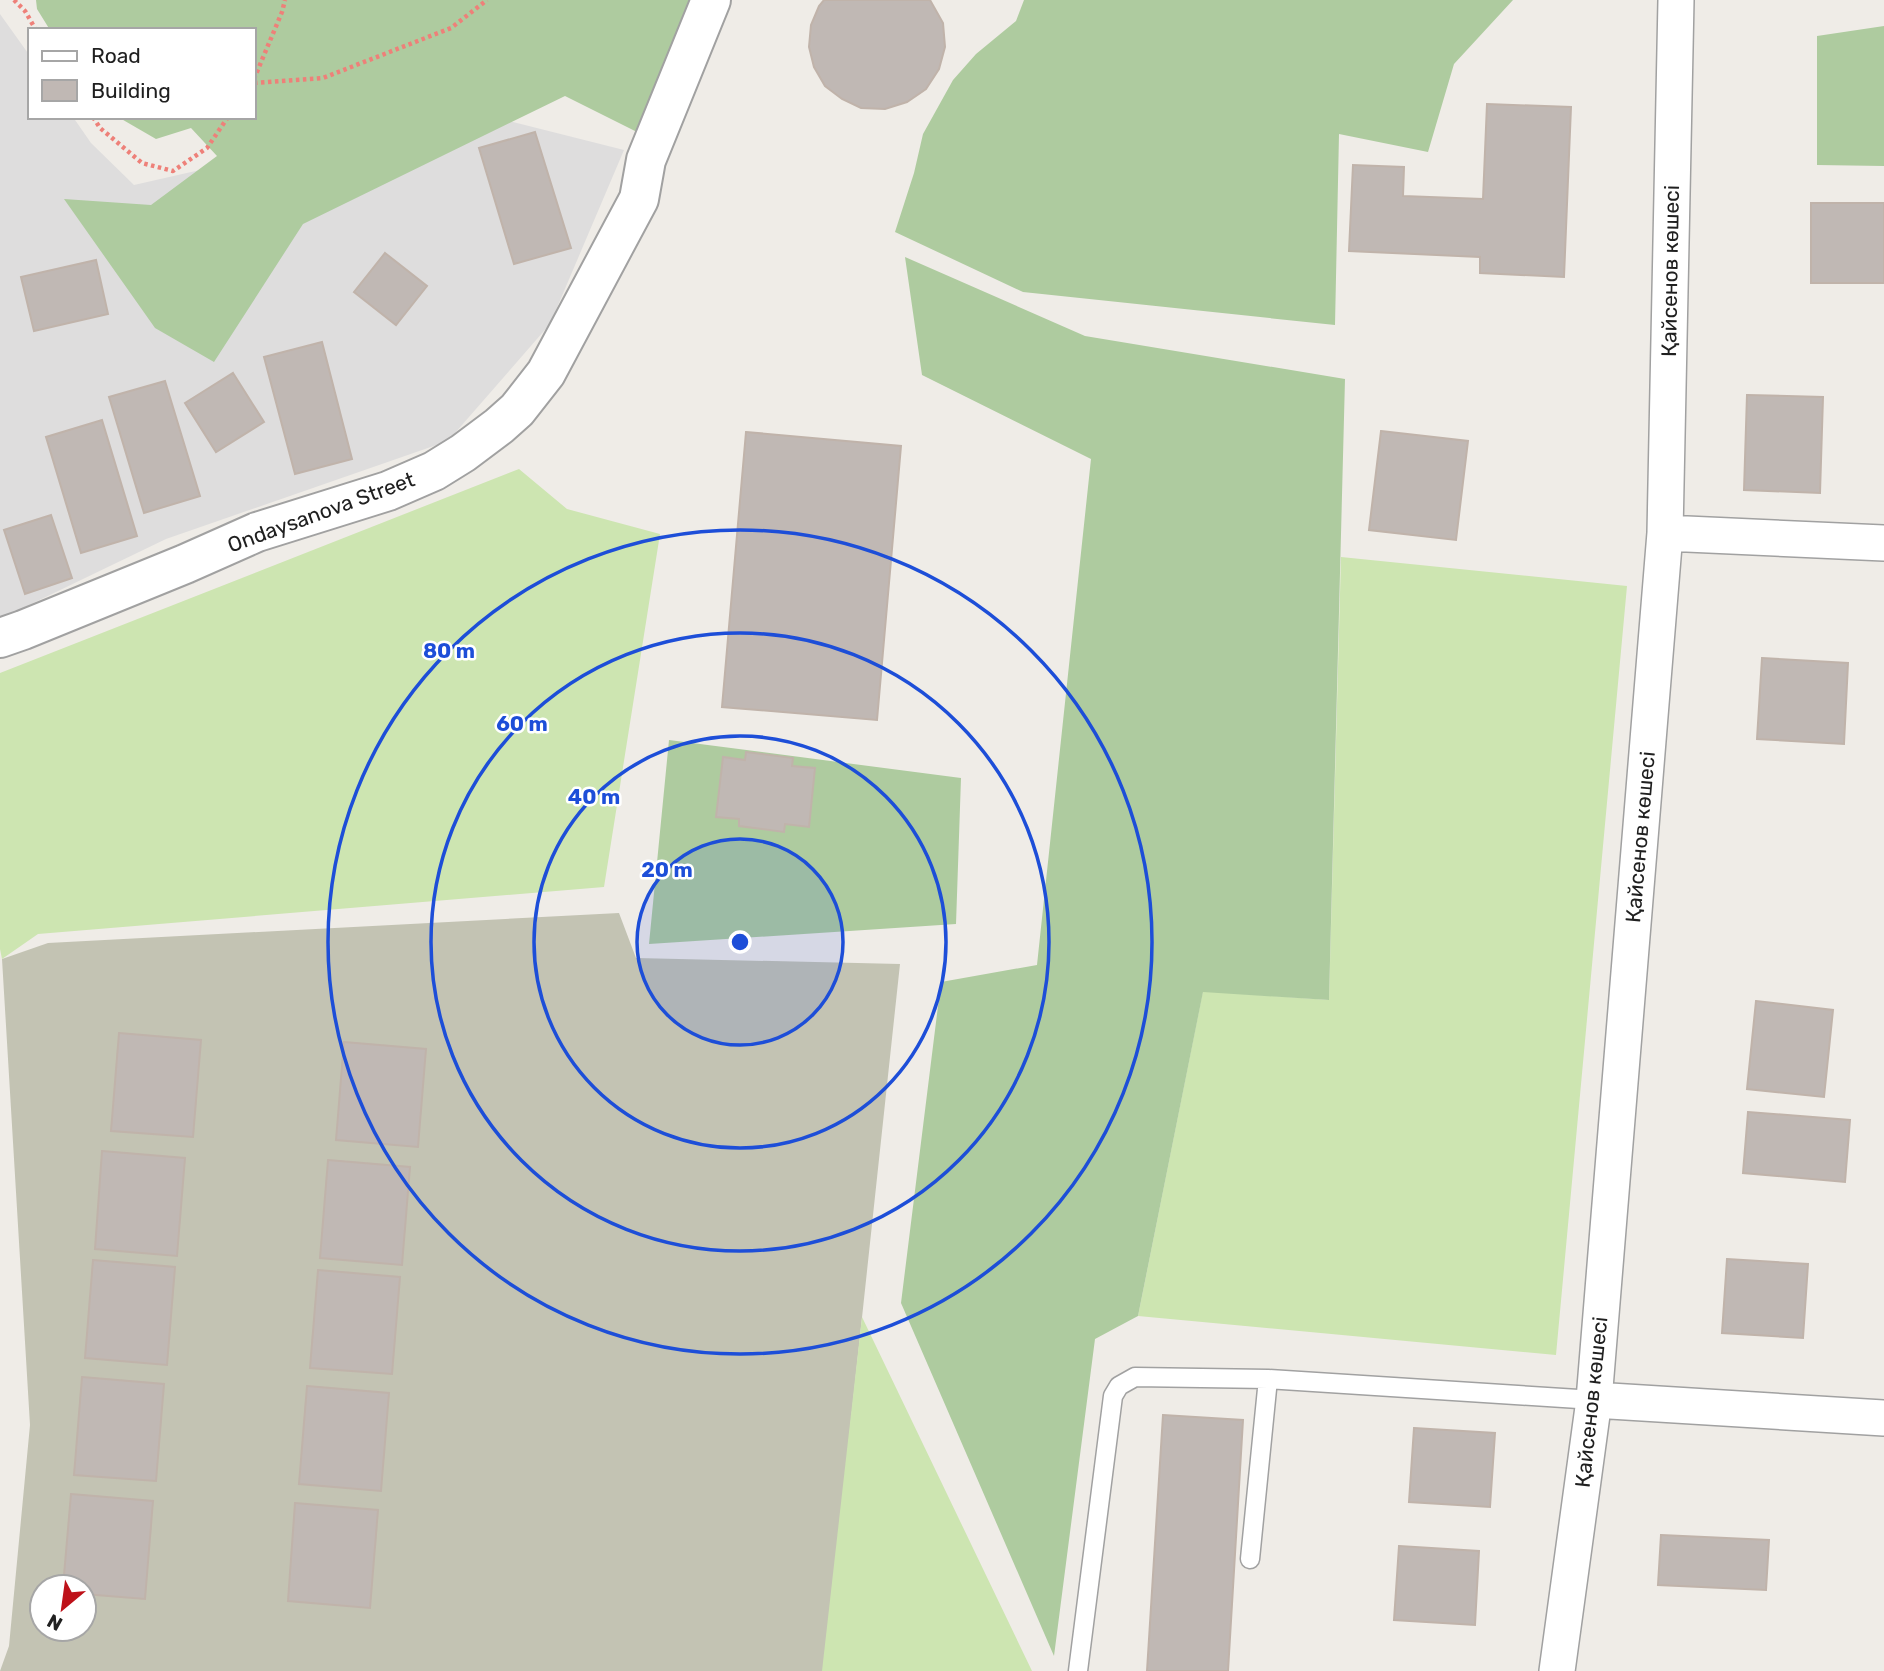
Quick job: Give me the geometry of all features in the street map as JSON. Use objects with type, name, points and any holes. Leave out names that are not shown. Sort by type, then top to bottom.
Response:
[{"type":"street","name":"Ondaysanova Street","points":[[0,638],[185,565],[257,532],[388,492],[433,471],[463,453],[517,410],[546,373],[639,199],[646,160],[711,0]]},
{"type":"street","name":"Қайсенов көшесі","points":[[1557,1671],[1594,1400],[1665,533],[1676,0]]},
{"type":"street","points":[[1665,533],[1884,543]]},
{"type":"street","points":[[1594,1400],[1884,1418]]},
{"type":"lane","points":[[1078,1671],[1113,1396],[1127,1380],[1135,1377],[1268,1379],[1594,1400]]},
{"type":"lane","points":[[1250,1559],[1268,1379]]},
{"type":"path","points":[[13,0],[25,10],[35,28]]},
{"type":"path","points":[[256,76],[285,0]]},
{"type":"path","points":[[256,81],[323,78],[451,28],[487,0]]},
{"type":"path","points":[[94,119],[100,128],[142,163],[173,171],[207,148],[227,119]]},
{"type":"shaded area","points":[[0,14],[28,53],[28,119],[74,119],[91,143],[134,185],[465,110],[624,150],[550,324],[448,441],[166,539],[0,619]]},
{"type":"shaded area","points":[[619,913],[636,958],[900,964],[824,1671],[0,1671],[9,1646],[30,1425],[2,959],[48,943]]},
{"type":"green space","points":[[36,0],[707,0],[653,140],[565,96],[303,224],[214,362],[155,328],[64,199],[151,205],[217,156],[191,128],[156,139],[121,119],[256,119],[256,28],[49,28],[37,9]]},
{"type":"green space","points":[[1024,0],[1513,0],[1454,64],[1428,152],[1339,134],[1335,325],[1023,292],[895,232],[923,134],[953,80],[976,54],[1016,21]]},
{"type":"green space","points":[[1884,26],[1884,166],[1817,165],[1817,36]]},
{"type":"green space","points":[[905,257],[1085,336],[1345,379],[1329,1000],[1203,992],[1138,1316],[1095,1339],[1054,1656],[901,1303],[941,982],[1037,965],[1091,459],[922,375]]},
{"type":"green space","points":[[519,469],[567,509],[660,534],[604,887],[38,934],[2,959],[0,673]]},
{"type":"green space","points":[[1341,557],[1627,586],[1556,1355],[1138,1316],[1203,991],[1329,1000]]},
{"type":"green space","points":[[669,740],[961,778],[956,924],[649,944]]},
{"type":"green space","points":[[862,1317],[1032,1671],[822,1671]]},
{"type":"building","points":[[824,0],[930,0],[943,23],[945,47],[939,69],[926,89],[907,102],[885,109],[861,108],[842,99],[825,86],[814,67],[809,47],[811,25]]},
{"type":"building","points":[[1487,104],[1571,107],[1564,277],[1480,273],[1480,257],[1349,251],[1353,165],[1404,167],[1403,196],[1483,199]]},
{"type":"building","points":[[535,132],[571,248],[514,264],[479,148]]},
{"type":"building","points":[[1811,203],[1884,203],[1884,283],[1811,283]]},
{"type":"building","points":[[385,253],[427,286],[396,325],[354,292]]},
{"type":"building","points":[[96,260],[108,314],[34,331],[21,277]]},
{"type":"building","points":[[322,342],[352,459],[295,474],[264,357]]},
{"type":"building","points":[[233,373],[264,422],[216,452],[185,403]]},
{"type":"building","points":[[165,381],[200,496],[144,513],[109,397]]},
{"type":"building","points":[[1747,395],[1823,397],[1820,493],[1744,490]]},
{"type":"building","points":[[102,420],[137,536],[81,553],[46,437]]},
{"type":"building","points":[[1381,431],[1468,441],[1456,540],[1369,530]]},
{"type":"building","points":[[746,432],[901,446],[877,720],[722,707]]},
{"type":"building","points":[[51,515],[72,578],[25,594],[4,530]]},
{"type":"building","points":[[1762,658],[1848,663],[1844,744],[1757,739]]},
{"type":"building","points":[[746,752],[793,758],[792,766],[815,768],[809,827],[785,824],[784,832],[739,826],[739,819],[716,817],[723,757],[745,760]]},
{"type":"building","points":[[1756,1001],[1833,1010],[1824,1097],[1747,1089]]},
{"type":"building","points":[[119,1033],[201,1040],[193,1137],[111,1131]]},
{"type":"building","points":[[344,1042],[426,1049],[418,1147],[336,1140]]},
{"type":"building","points":[[1748,1112],[1850,1120],[1845,1182],[1743,1173]]},
{"type":"building","points":[[102,1151],[185,1158],[177,1256],[95,1249]]},
{"type":"building","points":[[328,1160],[410,1167],[402,1265],[320,1258]]},
{"type":"building","points":[[1727,1259],[1808,1264],[1803,1338],[1722,1333]]},
{"type":"building","points":[[93,1260],[175,1267],[167,1365],[85,1358]]},
{"type":"building","points":[[318,1270],[400,1277],[392,1374],[310,1368]]},
{"type":"building","points":[[82,1377],[164,1384],[156,1481],[74,1475]]},
{"type":"building","points":[[307,1386],[389,1393],[381,1491],[299,1484]]},
{"type":"building","points":[[1163,1415],[1243,1420],[1228,1671],[1147,1671]]},
{"type":"building","points":[[1414,1428],[1495,1433],[1490,1507],[1409,1502]]},
{"type":"building","points":[[71,1494],[153,1501],[145,1599],[98,1595],[98,1573],[64,1573]]},
{"type":"building","points":[[295,1503],[378,1510],[370,1608],[288,1601]]},
{"type":"building","points":[[1661,1535],[1769,1540],[1766,1590],[1658,1585]]},
{"type":"building","points":[[1399,1546],[1479,1551],[1475,1625],[1394,1620]]}]
